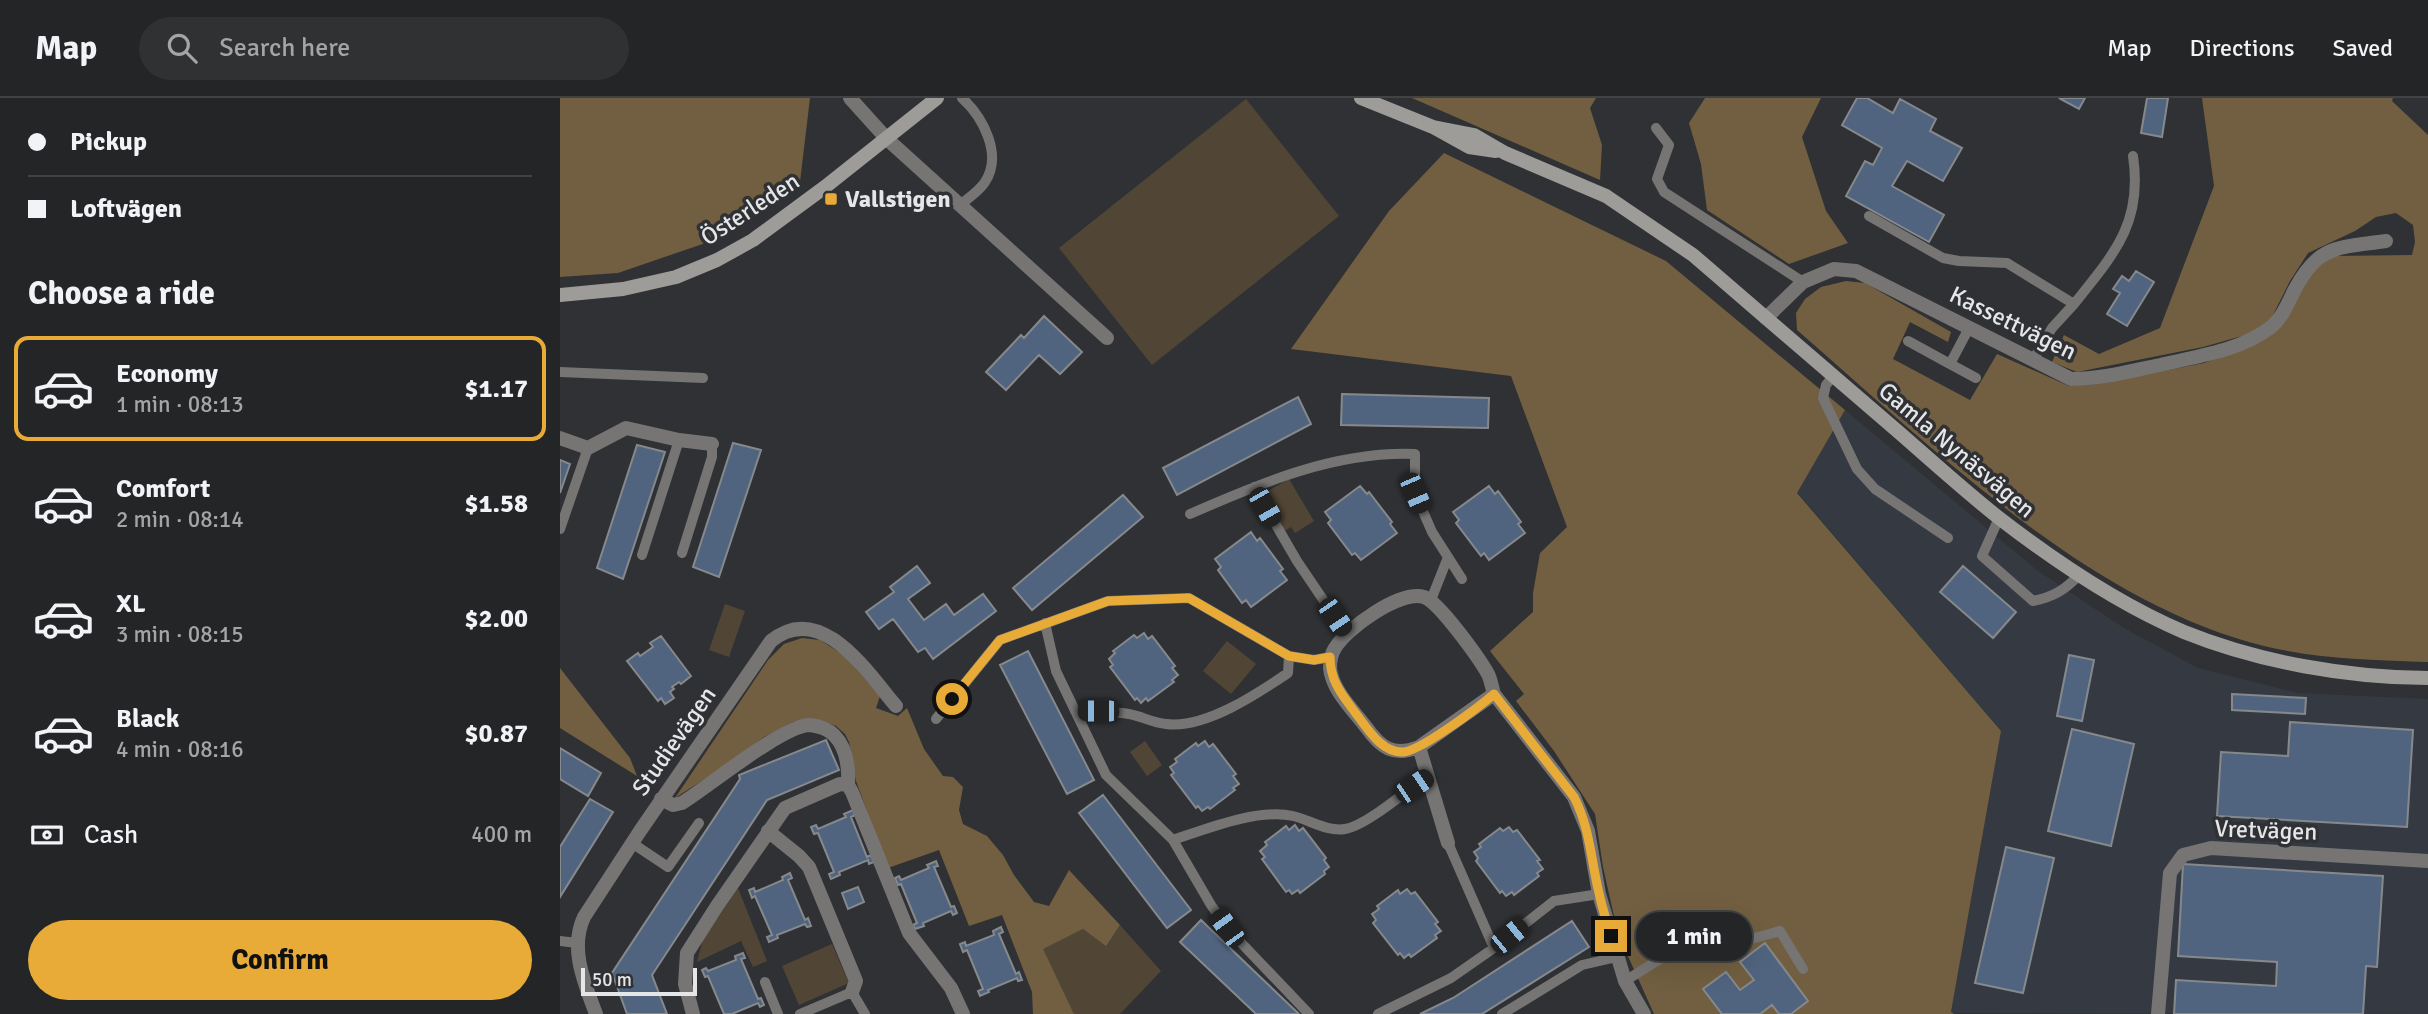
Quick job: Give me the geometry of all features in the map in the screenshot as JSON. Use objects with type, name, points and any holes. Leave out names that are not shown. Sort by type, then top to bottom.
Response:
[{"type":"street","points":[[850,98],[887,139],[1107,338]]},
{"type":"street","name":"Österleden","points":[[560,295],[643,285],[676,277],[717,260],[753,240],[937,98]]},
{"type":"street","name":"Gamla Nynäsvägen","points":[[1361,98],[1433,127],[1469,147],[1505,153],[1616,203],[1693,256],[1999,518],[2079,575],[2148,615],[2232,649],[2278,660],[2351,673],[2428,678]]},
{"type":"street","name":"Kassettvägen","points":[[1766,318],[1803,282],[1834,269],[1856,271],[2071,379],[2096,379],[2206,355],[2249,341],[2274,325],[2284,312],[2303,274],[2319,256],[2335,248],[2386,241]]},
{"type":"street","points":[[560,438],[588,448],[626,428],[679,440],[712,444]]},
{"type":"street","points":[[1494,694],[1419,747],[1398,752],[1387,748],[1372,736],[1335,685],[1330,670],[1330,657],[1335,646],[1347,635],[1393,601],[1407,596],[1422,596],[1431,600],[1469,644],[1489,676],[1494,694],[1578,804],[1588,831],[1599,894],[1617,957],[1625,981],[1644,1014]]},
{"type":"street","name":"Studievägen","points":[[596,1014],[585,984],[577,931],[661,799],[771,641],[790,630],[809,629],[824,634],[848,649],[896,706]]},
{"type":"street","points":[[661,799],[673,805],[682,803],[760,748],[794,729],[809,725],[829,730],[842,742],[849,768],[848,785],[909,933],[951,988],[962,1014]]},
{"type":"street","points":[[1419,747],[1448,843]]},
{"type":"street","points":[[693,1014],[685,984],[687,953],[768,831],[785,808],[840,785],[848,785]]},
{"type":"street","points":[[768,831],[799,856],[808,867],[856,981],[852,992]]},
{"type":"street","name":"Vretvägen","points":[[2158,1014],[2170,873],[2183,855],[2211,848],[2428,861]]},
{"type":"lane","points":[[961,204],[985,182],[993,162],[991,143],[978,118],[962,98]]},
{"type":"lane","points":[[1656,128],[1669,145],[1657,179],[1664,192],[1803,282]]},
{"type":"lane","points":[[2033,360],[2052,328],[2103,267],[2126,232],[2135,203],[2133,156]]},
{"type":"lane","points":[[1869,216],[1943,258],[2007,263],[2074,304]]},
{"type":"lane","points":[[1950,364],[1969,328]]},
{"type":"lane","points":[[1908,341],[1976,378]]},
{"type":"lane","points":[[560,372],[703,378]]},
{"type":"lane","points":[[1833,376],[1826,385],[1823,398],[1857,469],[1875,489],[1948,538]]},
{"type":"lane","points":[[642,555],[679,440]]},
{"type":"lane","points":[[682,553],[712,457],[712,444]]},
{"type":"lane","points":[[560,528],[588,448]]},
{"type":"lane","points":[[1190,514],[1281,476],[1339,461],[1388,453],[1415,454],[1415,493],[1432,532],[1462,579]]},
{"type":"lane","points":[[1254,487],[1297,561],[1347,635]]},
{"type":"lane","points":[[1999,518],[1982,555],[2033,601],[2054,597],[2079,575]]},
{"type":"lane","points":[[1431,600],[1448,557]]},
{"type":"lane","points":[[936,719],[1000,640],[1108,601],[1189,598],[1289,656],[1314,660],[1330,657]]},
{"type":"lane","points":[[1045,623],[1056,671],[1106,775],[1173,841],[1227,928],[1309,1014]]},
{"type":"lane","points":[[1075,711],[1130,715],[1167,724],[1191,722],[1223,712],[1254,697],[1288,673],[1289,656]]},
{"type":"lane","points":[[1173,841],[1229,821],[1275,815],[1293,816],[1332,828],[1345,829],[1360,824],[1426,777]]},
{"type":"lane","points":[[632,843],[668,867],[699,823]]},
{"type":"lane","points":[[1448,843],[1494,948]]},
{"type":"lane","points":[[1378,1014],[1451,978],[1554,901],[1599,894]]},
{"type":"lane","points":[[1625,981],[1671,952],[1736,943],[1780,931],[1804,969]]},
{"type":"lane","points":[[560,941],[577,943]]},
{"type":"lane","points":[[1502,1014],[1582,965],[1617,957]]},
{"type":"lane","points":[[765,982],[778,1014]]},
{"type":"lane","points":[[800,1014],[817,1011],[852,992],[865,1014]]},
{"type":"shaded area","points":[[560,98],[810,98],[800,182],[723,237],[618,273],[560,277]]},
{"type":"shaded area","points":[[1412,98],[1596,98],[1590,108],[1602,145],[1600,180]]},
{"type":"shaded area","points":[[1705,98],[1821,98],[1802,137],[1826,211],[1848,243],[1789,264],[1707,210],[1701,164],[1689,123]]},
{"type":"shaded area","points":[[2202,98],[2393,98],[2392,101],[2428,135],[2428,662],[2325,656],[2264,646],[2199,625],[2135,595],[2074,558],[1957,470],[1797,330],[1796,313],[1805,299],[1821,287],[1846,281],[1865,283],[1951,332],[1948,342],[1910,322],[1893,359],[1970,400],[1997,354],[2069,386],[2098,384],[2204,363],[2253,345],[2308,277],[2331,256],[2412,255],[2415,242],[2413,225],[2396,213],[2376,217],[2355,231],[2308,253],[2271,319],[2249,334],[2203,347],[2077,372],[2052,362],[2064,335],[2099,354],[2160,328],[2214,186]]},
{"type":"shaded area","points":[[1246,99],[1339,216],[1152,365],[1059,248]]},
{"type":"shaded area","points":[[1444,153],[1666,261],[1845,410],[1797,493],[2001,731],[1951,1012],[1954,1014],[1654,1014],[1618,934],[1603,867],[1595,814],[1554,751],[1516,701],[1524,694],[1490,651],[1533,612],[1533,593],[1540,553],[1567,527],[1511,376],[1291,349],[1389,211]]},
{"type":"shaded area","points":[[1845,410],[2038,571],[2124,628],[2198,668],[2298,693],[2428,699],[2428,1014],[1951,1013],[2001,731],[1797,492]]},
{"type":"shaded area","points":[[1289,479],[1314,521],[1295,533],[1291,527],[1285,531],[1263,494]]},
{"type":"shaded area","points":[[725,604],[745,611],[729,657],[709,650]]},
{"type":"shaded area","points":[[802,638],[820,640],[845,656],[880,696],[876,708],[898,716],[907,708],[924,749],[943,776],[953,777],[963,787],[959,810],[963,824],[987,836],[1034,902],[1049,906],[1069,870],[1120,925],[1106,946],[1083,929],[1043,949],[1074,1014],[1033,1014],[1032,992],[1002,915],[969,926],[939,850],[888,868],[856,781],[849,742],[836,726],[815,719],[793,722],[764,737],[675,798],[768,660],[784,644]]},
{"type":"shaded area","points":[[1227,641],[1256,664],[1231,694],[1203,671]]},
{"type":"shaded area","points":[[560,668],[630,758],[637,776],[560,728]]},
{"type":"shaded area","points":[[1145,741],[1162,765],[1147,776],[1130,752]]},
{"type":"shaded area","points":[[738,888],[767,961],[753,967],[741,941],[697,962],[703,939]]},
{"type":"shaded area","points":[[1120,925],[1161,971],[1120,1014],[1074,1014],[1042,949],[1083,929],[1106,945]]},
{"type":"shaded area","points":[[832,944],[849,983],[799,1005],[782,966]]},
{"type":"building","points":[[1857,98],[1867,98],[1893,113],[1900,99],[1936,119],[1930,131],[1962,148],[1943,181],[1907,161],[1892,186],[1944,215],[1929,242],[1846,196],[1865,161],[1873,165],[1882,148],[1842,125]]},
{"type":"building","points":[[2059,98],[2085,98],[2079,109]]},
{"type":"building","points":[[2147,98],[2168,98],[2162,137],[2141,133]]},
{"type":"building","points":[[2136,271],[2154,282],[2127,326],[2107,314],[2120,293],[2113,289],[2122,276],[2129,281]]},
{"type":"building","points":[[1044,316],[1082,352],[1060,374],[1039,355],[1006,390],[986,372],[1021,335],[1024,338]]},
{"type":"building","points":[[1342,394],[1489,398],[1488,428],[1341,425]]},
{"type":"building","points":[[1298,397],[1311,424],[1177,495],[1163,468]]},
{"type":"building","points":[[733,443],[761,450],[719,577],[693,567]]},
{"type":"building","points":[[637,445],[665,452],[623,579],[597,568]]},
{"type":"building","points":[[560,460],[570,464],[560,493]]},
{"type":"building","points":[[1360,486],[1367,494],[1369,492],[1397,533],[1361,560],[1355,553],[1352,555],[1328,523],[1331,520],[1325,512]]},
{"type":"building","points":[[1489,486],[1495,494],[1498,491],[1521,522],[1518,524],[1525,533],[1489,560],[1484,553],[1481,556],[1456,523],[1459,520],[1453,512]]},
{"type":"building","points":[[1123,495],[1143,517],[1032,610],[1013,588]]},
{"type":"building","points":[[1251,532],[1257,541],[1260,538],[1283,569],[1280,571],[1287,580],[1251,607],[1246,600],[1242,603],[1218,570],[1221,567],[1215,559]]},
{"type":"building","points":[[917,566],[930,583],[908,599],[924,620],[946,604],[954,615],[983,594],[996,611],[933,659],[925,648],[918,652],[893,619],[879,629],[866,612],[894,592],[890,587]]},
{"type":"building","points":[[1963,566],[2016,612],[1993,638],[1940,592]]},
{"type":"building","points":[[1144,633],[1148,639],[1152,636],[1175,666],[1172,668],[1178,675],[1172,680],[1174,682],[1141,703],[1137,698],[1135,700],[1110,667],[1113,665],[1109,659],[1115,653],[1113,651],[1134,635],[1137,638]]},
{"type":"building","points":[[661,636],[691,676],[672,687],[674,689],[670,692],[674,698],[665,704],[661,698],[658,701],[627,661],[653,647],[650,643]]},
{"type":"building","points":[[1028,651],[1094,780],[1067,794],[1000,665]]},
{"type":"building","points":[[2069,655],[2094,660],[2082,721],[2057,716]]},
{"type":"building","points":[[2232,694],[2306,698],[2305,714],[2232,710]]},
{"type":"building","points":[[2290,722],[2413,730],[2407,827],[2217,816],[2221,752],[2288,756]]},
{"type":"building","points":[[2072,729],[2134,744],[2111,846],[2048,831]]},
{"type":"building","points":[[826,740],[839,770],[767,800],[652,975],[667,1014],[627,1014],[612,973],[740,779],[739,775]]},
{"type":"building","points":[[1205,741],[1209,747],[1213,744],[1236,774],[1233,776],[1239,784],[1210,809],[1208,807],[1202,811],[1198,806],[1196,808],[1171,775],[1174,773],[1170,767],[1177,762],[1175,759],[1196,743],[1198,746]]},
{"type":"building","points":[[560,748],[601,773],[588,796],[560,779]]},
{"type":"building","points":[[1103,795],[1191,910],[1167,928],[1079,813]]},
{"type":"building","points":[[590,799],[613,812],[560,897],[560,847]]},
{"type":"building","points":[[853,810],[855,815],[851,817],[867,857],[871,855],[874,862],[869,864],[868,860],[839,872],[840,875],[831,879],[829,874],[834,872],[818,833],[814,834],[811,827],[816,825],[818,829],[846,817],[844,814]]},
{"type":"building","points":[[1295,825],[1299,831],[1303,828],[1326,858],[1324,860],[1329,867],[1324,871],[1325,874],[1300,893],[1298,890],[1292,894],[1289,890],[1286,892],[1262,859],[1265,857],[1260,851],[1267,845],[1265,842],[1286,826],[1289,830]]},
{"type":"building","points":[[1509,827],[1513,832],[1517,830],[1540,860],[1537,861],[1543,869],[1537,873],[1539,876],[1514,895],[1512,892],[1506,896],[1502,891],[1500,893],[1476,861],[1478,858],[1474,852],[1481,847],[1479,844],[1500,828],[1503,831]]},
{"type":"building","points":[[2006,847],[2054,858],[2023,993],[1975,983]]},
{"type":"building","points":[[936,861],[938,866],[934,867],[951,907],[954,906],[957,913],[953,915],[951,911],[915,929],[913,925],[917,923],[901,884],[898,885],[895,878],[899,876],[901,880],[929,868],[927,865]]},
{"type":"building","points":[[2183,864],[2383,876],[2377,967],[2366,966],[2363,1014],[2174,1014],[2176,980],[2276,986],[2277,962],[2178,956]]},
{"type":"building","points":[[790,873],[792,878],[788,880],[805,920],[808,918],[811,926],[807,927],[805,924],[777,935],[778,938],[769,942],[767,937],[772,935],[755,896],[752,898],[749,890],[754,888],[755,892],[783,880],[782,877]]},
{"type":"building","points":[[858,887],[864,902],[848,909],[842,893]]},
{"type":"building","points":[[1407,889],[1411,894],[1415,892],[1438,922],[1435,924],[1441,931],[1435,935],[1437,938],[1411,957],[1409,954],[1404,958],[1400,953],[1398,955],[1373,923],[1376,920],[1372,914],[1379,909],[1377,906],[1398,890],[1400,894]]},
{"type":"building","points":[[1201,920],[1299,1014],[1256,1014],[1180,942]]},
{"type":"building","points":[[1572,921],[1589,947],[1482,1014],[1420,1014],[1453,998]]},
{"type":"building","points":[[1001,927],[1003,932],[999,934],[1016,974],[1019,972],[1022,980],[1018,981],[1017,978],[980,996],[978,991],[983,989],[967,950],[963,952],[960,944],[965,942],[966,946],[994,935],[993,931]]},
{"type":"building","points":[[1765,943],[1808,1001],[1791,1014],[1779,1014],[1772,1005],[1760,1014],[1722,1014],[1703,989],[1726,972],[1740,990],[1754,980],[1740,962]]},
{"type":"building","points":[[743,953],[745,958],[741,959],[758,999],[761,998],[764,1005],[760,1007],[758,1003],[732,1014],[724,1014],[708,976],[705,977],[702,970],[706,968],[708,971],[736,960],[735,956]]},
{"type":"place","name":"Vallstigen","points":[[831,199]]},
{"type":"route","points":[[952,699],[1000,640],[1108,601],[1189,598],[1289,656],[1314,660],[1330,657],[1330,670],[1335,685],[1372,736],[1387,748],[1398,752],[1419,747],[1494,694],[1574,797],[1581,811],[1588,831],[1599,894],[1611,936]]}]
